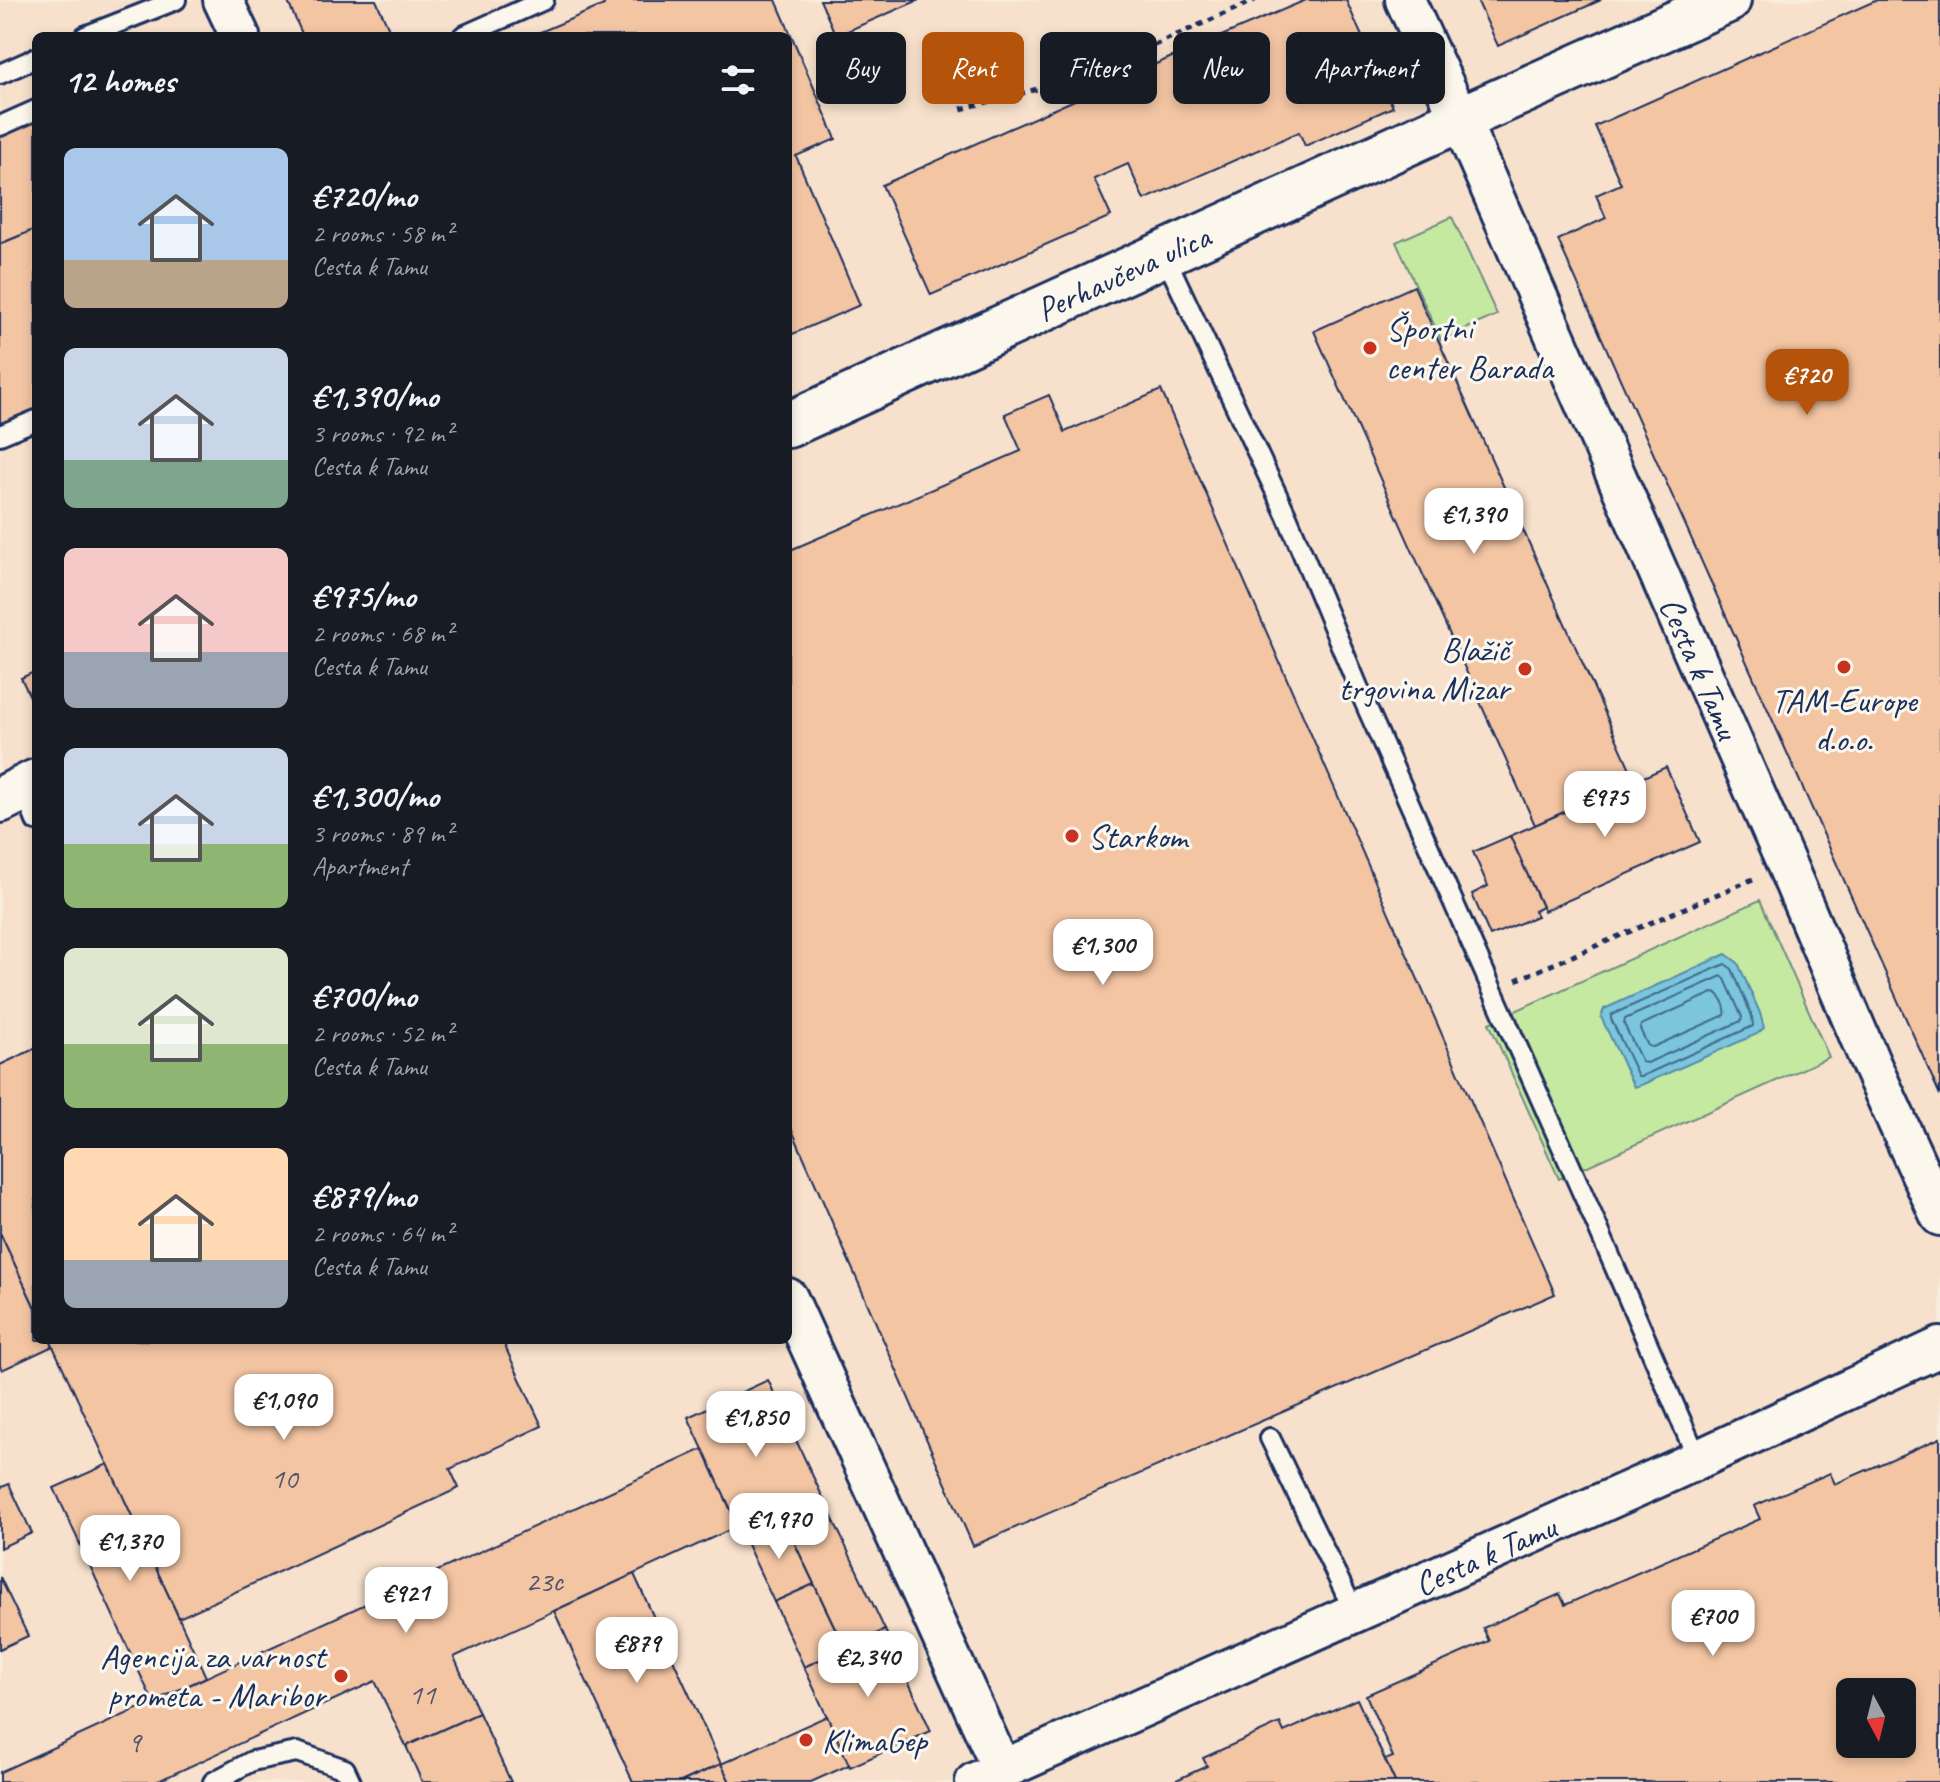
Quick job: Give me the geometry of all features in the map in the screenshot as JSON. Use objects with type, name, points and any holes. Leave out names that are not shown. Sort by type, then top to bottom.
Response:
[{"type":"street","points":[[223,0],[238,32]]},
{"type":"street","points":[[1405,0],[1460,119]]},
{"type":"street","name":"Perhavčeva ulica","points":[[792,423],[1728,0]]},
{"type":"street","name":"Cesta k Tamu","points":[[1460,119],[1940,1216]]},
{"type":"street","name":"Cesta k Tamu","points":[[792,1307],[1008,1770],[1698,1460],[1940,1347]]},
{"type":"lane","points":[[96,32],[176,0]]},
{"type":"lane","points":[[472,32],[544,0]]},
{"type":"lane","points":[[0,74],[32,60]]},
{"type":"lane","points":[[0,126],[32,112]]},
{"type":"lane","points":[[1164,254],[1287,516],[1364,701],[1698,1460]]},
{"type":"lane","points":[[0,435],[32,422]]},
{"type":"lane","points":[[1270,1438],[1355,1613]]},
{"type":"lane","points":[[213,1782],[252,1761],[297,1752],[345,1769],[351,1782]]},
{"type":"path","points":[[961,109],[1083,77],[1255,0]]},
{"type":"path","points":[[1492,990],[1754,879]]},
{"type":"shaded area","points":[[0,0],[1940,0],[1940,1782],[0,1782]]},
{"type":"green space","points":[[1452,217],[1497,315],[1441,340],[1396,242]]},
{"type":"green space","points":[[1760,900],[1829,1057],[1559,1179],[1489,1023]]},
{"type":"water","points":[[1726,954],[1738,963],[1764,1028],[1757,1034],[1634,1087],[1601,1017],[1604,1009]]},
{"type":"building","points":[[287,0],[376,0],[390,31],[388,32],[301,32]]},
{"type":"building","points":[[602,0],[776,0],[790,32],[540,32],[604,5]]},
{"type":"building","points":[[820,0],[919,0],[845,32],[834,32]]},
{"type":"building","points":[[1306,0],[1346,0],[1360,32],[1286,32],[1286,104],[1392,104],[1393,107],[1305,146],[1299,132],[1144,200],[1128,164],[1094,179],[1111,216],[931,295],[882,185],[1065,104],[1157,104],[1157,64],[1173,57],[1173,104],[1270,104],[1270,32],[1231,32]]},
{"type":"building","points":[[1477,0],[1601,0],[1498,46]]},
{"type":"building","name":"TAM-Europe d.o.o.","points":[[1877,0],[1940,0],[1940,1095],[1558,240],[1606,218],[1596,195],[1621,184],[1595,126]]},
{"type":"building","points":[[792,37],[816,93],[816,104],[821,104],[836,139],[796,156],[860,305],[792,334]]},
{"type":"building","points":[[32,121],[32,231],[0,244],[0,135]]},
{"type":"building","points":[[32,231],[32,412],[0,426],[0,244]]},
{"type":"building","points":[[1414,286],[1635,780],[1535,825],[1314,331]]},
{"type":"building","name":"Starkom","points":[[1161,390],[1555,1294],[973,1546],[792,1130],[792,549],[1021,451],[1005,414],[1049,395],[1065,432]]},
{"type":"building","points":[[32,673],[32,701],[21,678]]},
{"type":"building","points":[[1666,767],[1700,842],[1544,911],[1510,836]]},
{"type":"building","points":[[1510,836],[1542,907],[1534,911],[1537,916],[1490,936],[1472,894],[1488,886],[1473,852]]},
{"type":"building","points":[[32,1050],[32,1301],[0,1233],[0,1065]]},
{"type":"building","points":[[0,1233],[32,1301],[32,1344],[53,1346],[2,1370]]},
{"type":"building","points":[[52,1344],[504,1344],[542,1426],[450,1469],[459,1488],[179,1618]]},
{"type":"building","points":[[768,1380],[824,1500],[744,1538],[688,1417]]},
{"type":"building","points":[[1940,1438],[1940,1782],[1395,1782],[1385,1760],[1393,1757],[1366,1695],[1489,1641],[1483,1628],[1560,1594],[1565,1605],[1760,1519],[1754,1506],[1830,1473],[1835,1484]]},
{"type":"building","points":[[703,1449],[738,1526],[454,1657],[479,1713],[406,1746],[375,1681],[156,1782],[0,1782],[0,1772]]},
{"type":"building","points":[[108,1464],[206,1677],[153,1702],[54,1488]]},
{"type":"building","points":[[9,1484],[32,1533],[0,1548],[0,1488]]},
{"type":"building","points":[[824,1500],[885,1630],[845,1649],[783,1519]]},
{"type":"building","points":[[783,1519],[814,1584],[774,1602],[744,1538]]},
{"type":"building","points":[[634,1574],[721,1764],[681,1782],[633,1782],[554,1611]]},
{"type":"building","points":[[0,1577],[28,1636],[0,1649]]},
{"type":"building","points":[[814,1584],[845,1649],[804,1667],[774,1602]]},
{"type":"building","points":[[885,1630],[931,1731],[850,1767],[804,1667]]},
{"type":"building","points":[[1357,1699],[1395,1782],[1172,1782],[1207,1766],[1203,1758],[1280,1723],[1284,1732]]},
{"type":"building","points":[[479,1713],[511,1782],[422,1782],[406,1746]]},
{"type":"building","name":"KlimaGep","points":[[827,1716],[849,1765],[811,1782],[730,1782],[721,1764]]},
{"type":"building","points":[[721,1764],[730,1782],[681,1782]]},
{"type":"place","name":"Športni center Barada","points":[[1370,348]]},
{"type":"place","name":"TAM-Europe d.o.o.","points":[[1844,667]]},
{"type":"place","name":"Blažič trgovina Mizar","points":[[1525,669]]},
{"type":"place","name":"Starkom","points":[[1072,836]]},
{"type":"place","name":"Agencija za varnost prometa - Maribor","points":[[341,1676]]},
{"type":"place","name":"KlimaGep","points":[[806,1740]]}]
